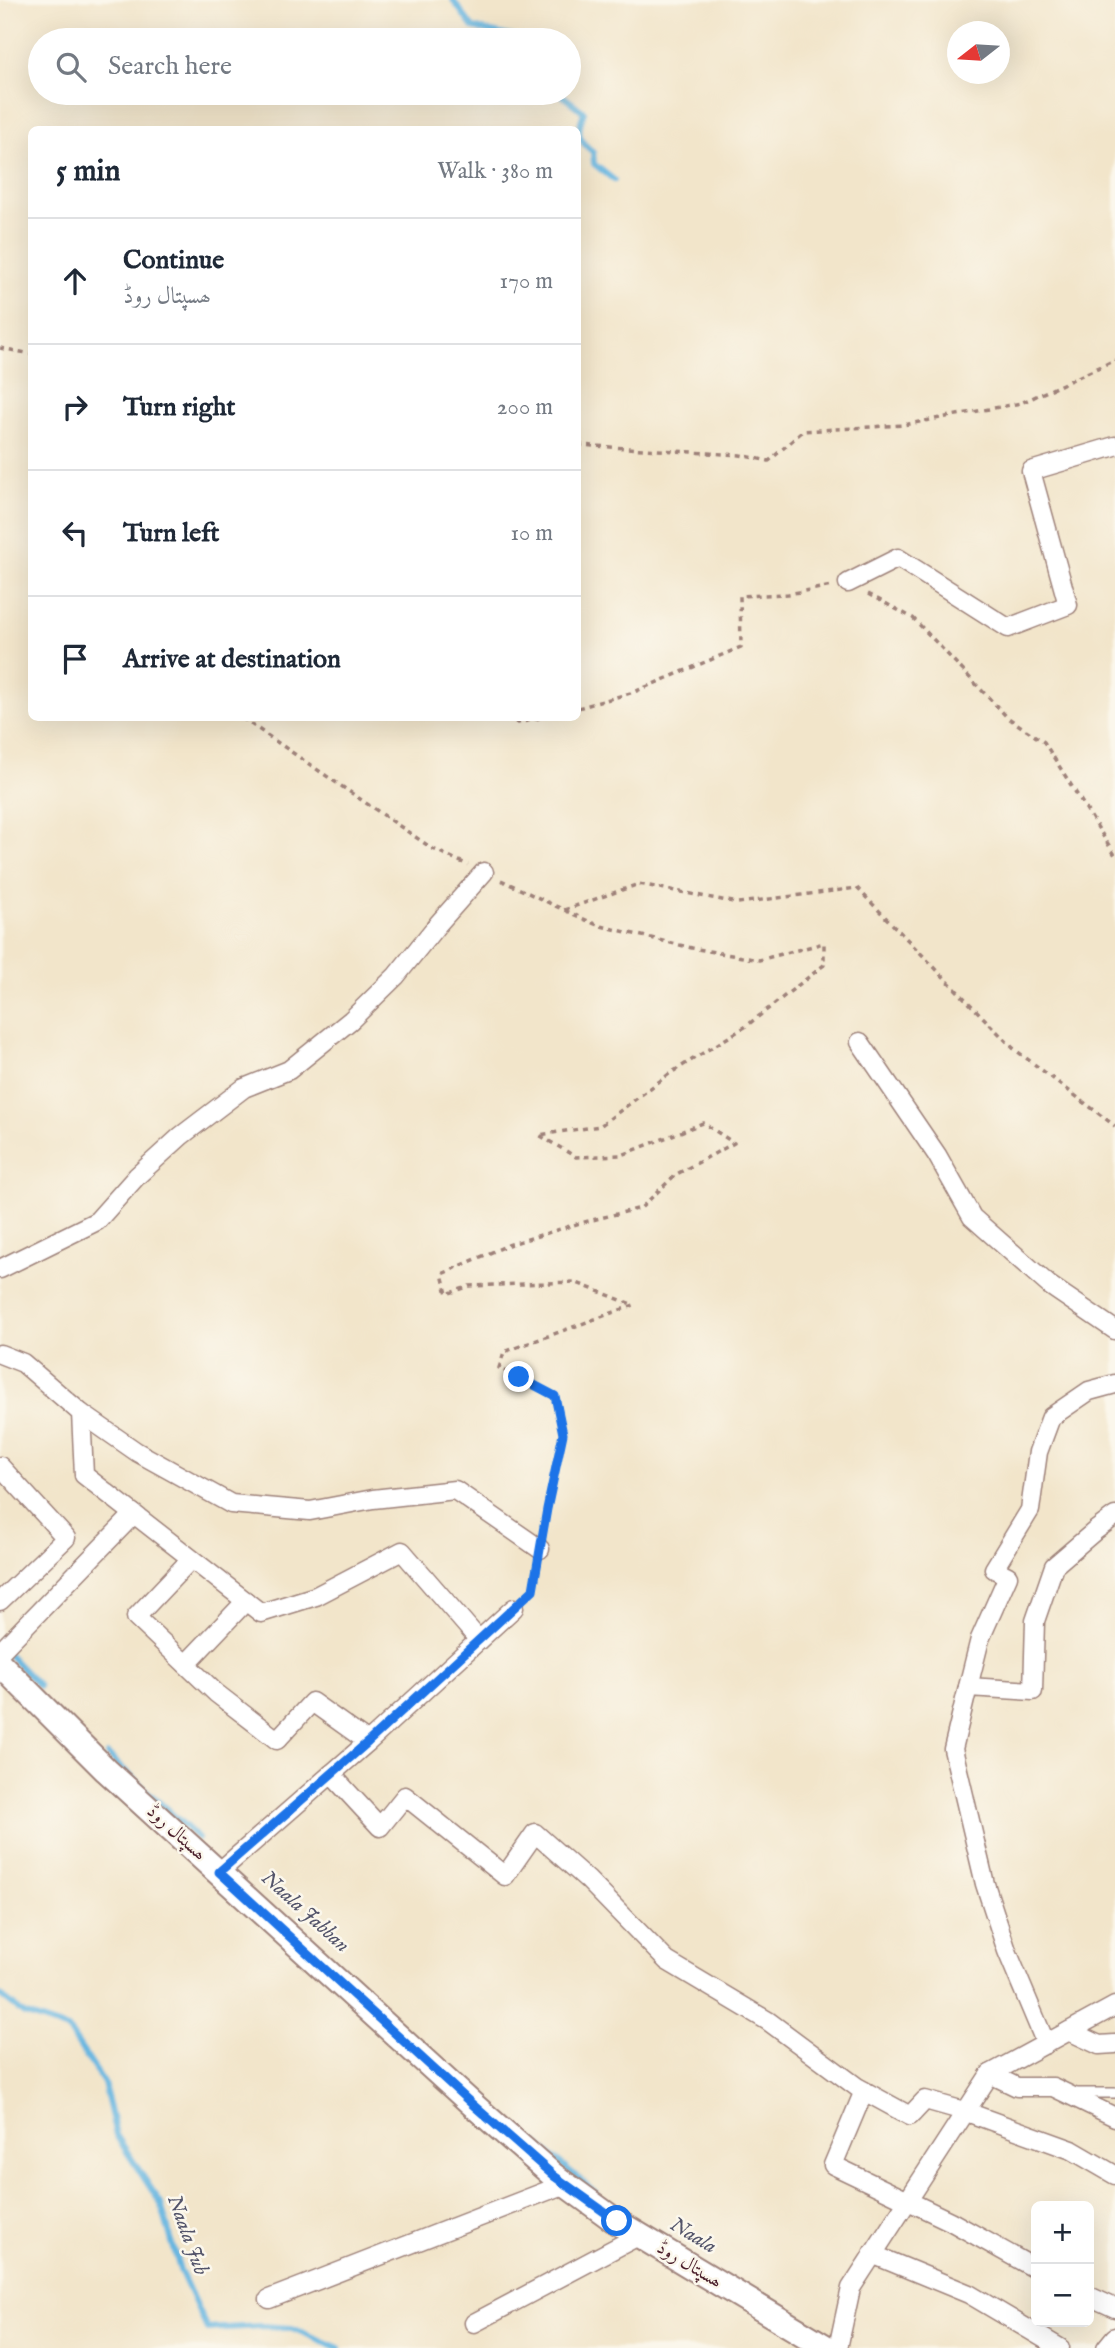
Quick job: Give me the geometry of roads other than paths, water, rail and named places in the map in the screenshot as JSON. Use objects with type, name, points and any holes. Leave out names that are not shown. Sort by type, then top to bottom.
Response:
[{"type":"main road","name":"ھسپتال روڈ","points":[[3,1653],[106,1770],[472,2104],[565,2184],[640,2235],[827,2348]]},
{"type":"street","points":[[848,583],[898,558],[1008,628],[1069,605],[1031,471],[1115,446]]},
{"type":"street","points":[[0,1269],[97,1222],[137,1176],[181,1136],[244,1088],[289,1070],[300,1062],[351,1020],[396,976],[484,873]]},
{"type":"street","points":[[860,1042],[937,1155],[972,1217],[1049,1285],[1115,1330]]},
{"type":"street","points":[[0,1354],[23,1363],[81,1413],[137,1452],[231,1504],[310,1511],[373,1499],[455,1490],[540,1549]]},
{"type":"street","points":[[1046,2043],[1007,1951],[985,1884],[953,1749],[980,1639],[1009,1576],[994,1569],[1030,1510],[1038,1452],[1051,1417],[1089,1391],[1115,1384]]},
{"type":"street","points":[[81,1413],[84,1475],[261,1614],[316,1596],[402,1551],[479,1640]]},
{"type":"street","points":[[0,1466],[66,1538],[0,1601]]},
{"type":"street","points":[[3,1653],[134,1514]]},
{"type":"street","points":[[968,1687],[1033,1691],[1035,1621],[1055,1566],[1115,1516]]},
{"type":"street","points":[[191,1559],[136,1617],[216,1693],[277,1740],[312,1702],[368,1742]]},
{"type":"street","points":[[186,1664],[246,1601]]},
{"type":"street","points":[[219,1872],[368,1742],[514,1608]]},
{"type":"street","points":[[331,1774],[380,1827],[405,1796],[505,1876],[535,1833],[588,1880],[667,1961],[768,2021],[864,2091],[910,2116],[925,2100],[964,2111],[1072,2150],[1115,2175]]},
{"type":"street","points":[[838,2348],[850,2288],[990,2074],[1115,2006]]},
{"type":"street","points":[[1069,2031],[1099,2045],[1115,2044]]},
{"type":"street","points":[[990,2074],[1017,2087],[1053,2087],[1115,2117]]},
{"type":"street","points":[[864,2091],[833,2165],[908,2199],[1031,2266]]},
{"type":"street","points":[[269,2300],[565,2184]]},
{"type":"street","points":[[474,2323],[640,2235]]},
{"type":"street","points":[[872,2255],[969,2294],[1060,2348]]},
{"type":"street","points":[[1094,2298],[1115,2308]]},
{"type":"street","points":[[1106,2348],[1115,2337]]},
{"type":"lane","points":[[1066,2093],[1115,2093]]},
{"type":"waterway","points":[[453,0],[473,28]]},
{"type":"waterway","points":[[575,105],[584,112],[580,126]]},
{"type":"waterway","points":[[581,139],[593,152],[594,164],[614,180]]},
{"type":"waterway","name":"Naala Jabban","points":[[5,1651],[39,1686]]},
{"type":"waterway","name":"Naala Jabban","points":[[108,1755],[198,1838]]},
{"type":"waterway","name":"Naala Jub","points":[[0,1995],[24,2014],[68,2029],[104,2083],[116,2135],[161,2204],[180,2270],[207,2329],[263,2326],[292,2328],[339,2348]]},
{"type":"waterway","name":"Naala","points":[[517,2127],[595,2192]]}]
